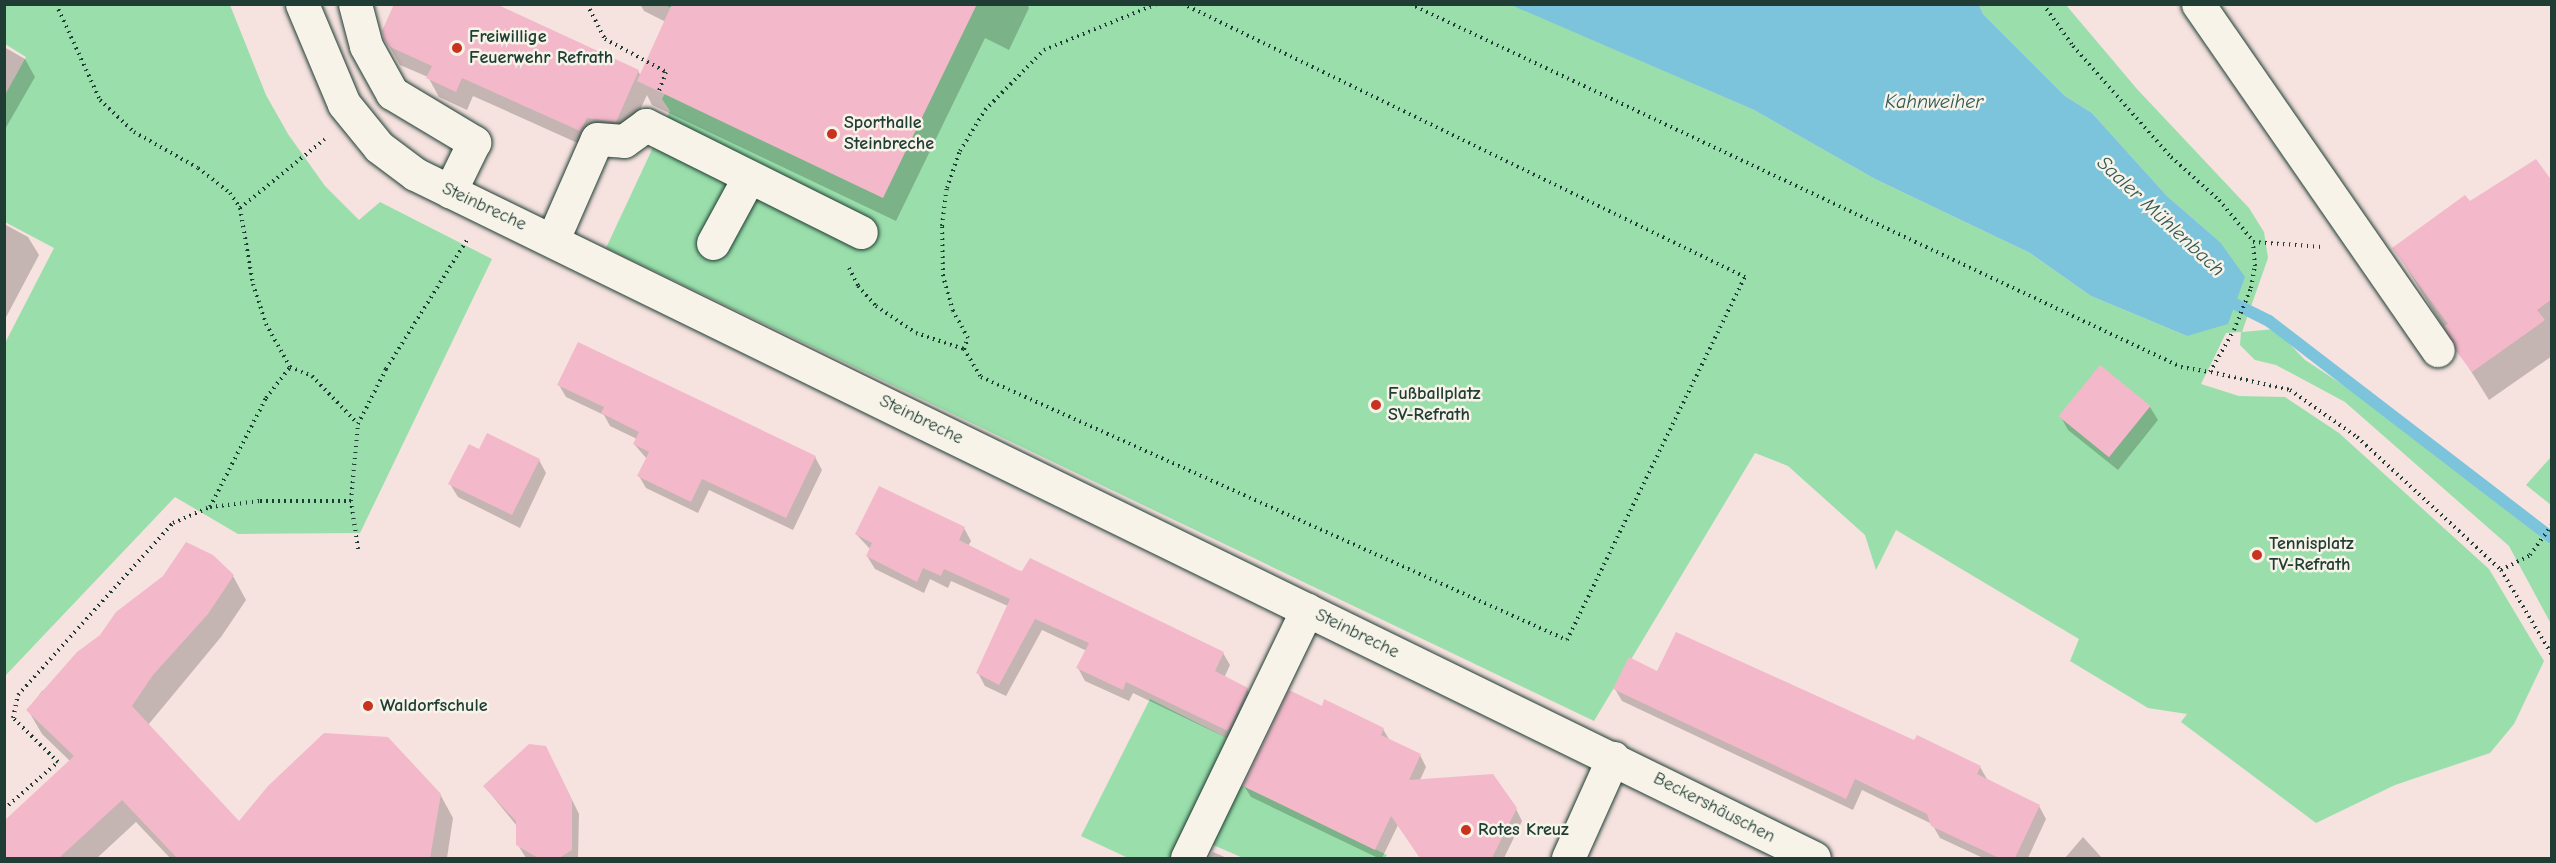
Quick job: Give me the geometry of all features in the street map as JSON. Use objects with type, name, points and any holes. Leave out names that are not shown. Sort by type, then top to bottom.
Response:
[{"type":"street","name":"Steinbreche","points":[[302,4],[325,66],[356,121],[380,147],[406,168],[1613,758]]},
{"type":"street","points":[[355,4],[366,46],[392,93],[474,142],[450,191]]},
{"type":"street","points":[[2198,4],[2438,351]]},
{"type":"street","points":[[553,239],[597,139],[624,141],[646,125],[851,228]]},
{"type":"street","points":[[713,243],[749,177]]},
{"type":"street","points":[[1187,858],[1307,610]]},
{"type":"street","points":[[1568,858],[1613,758]]},
{"type":"street","name":"Beckershäuschen","points":[[1613,758],[1814,858]]},
{"type":"path","points":[[56,4],[100,100],[134,132],[198,168],[230,193],[240,208],[253,284],[266,324],[290,367],[312,376],[330,391],[358,424]]},
{"type":"path","points":[[587,4],[605,39],[666,72],[646,125]]},
{"type":"path","points":[[964,349],[968,338],[953,311],[943,276],[942,226],[947,188],[960,151],[985,110],[1044,50],[1157,4]]},
{"type":"path","points":[[851,228],[842,253],[858,286],[876,306],[916,333],[964,349],[981,377],[1567,640],[1745,277],[1183,4]]},
{"type":"path","points":[[1410,4],[2181,367],[2290,390],[2357,437],[2501,570],[2552,655]]},
{"type":"path","points":[[2043,4],[2073,46],[2156,140],[2219,200],[2253,242],[2255,266],[2251,288],[2234,330],[2210,372]]},
{"type":"path","points":[[240,208],[326,138]]},
{"type":"path","points":[[358,549],[351,501],[358,424],[453,258],[490,211]]},
{"type":"path","points":[[2253,242],[2368,250]]},
{"type":"path","points":[[210,507],[266,398],[290,367]]},
{"type":"path","points":[[4,809],[58,762],[13,718],[18,695],[173,523],[210,507],[260,501],[351,501]]},
{"type":"path","points":[[2501,570],[2530,555],[2552,525]]},
{"type":"green space","points":[[5,4],[230,5],[266,95],[288,134],[325,186],[359,220],[380,202],[492,259],[360,533],[238,534],[175,497],[5,676],[5,343],[54,248],[5,222],[5,95],[26,57],[5,44]]},
{"type":"green space","name":"Fußballplatz SV-Refrath","points":[[1511,4],[1754,110],[1875,179],[2030,253],[2091,296],[2187,336],[2220,242],[2167,196],[2092,113],[2065,96],[1983,14],[1979,5],[2066,5],[2137,89],[2249,208],[2264,232],[2268,258],[2242,332],[2275,329],[2305,360],[2366,400],[2551,545],[2551,624],[2509,546],[2345,402],[2276,365],[2255,360],[2240,345],[2241,332],[2226,333],[2201,384],[2239,396],[2285,397],[2339,433],[2489,569],[2544,661],[2514,724],[2490,753],[2395,785],[2316,823],[2181,722],[2187,714],[2148,708],[2070,661],[2079,639],[1896,530],[1876,570],[1865,535],[1788,466],[1755,453],[1594,721],[606,248],[670,111],[662,99],[679,69],[672,8],[664,5]]},
{"type":"green space","points":[[2551,457],[2551,505],[2526,485]]},
{"type":"green space","points":[[1150,699],[1229,739],[1173,858],[1128,858],[1081,836]]},
{"type":"green space","points":[[1239,784],[1387,855],[1385,858],[1243,858],[1211,844]]},
{"type":"water","name":"Kahnweiher","points":[[1511,5],[1979,5],[1983,14],[2065,96],[2092,113],[2167,196],[2220,242],[2245,277],[2228,324],[2187,336],[2091,296],[2030,253],[1875,179],[1754,110]]},
{"type":"building","points":[[394,4],[496,4],[639,70],[616,122],[587,118],[580,131],[462,78],[456,92],[426,78],[432,66],[388,46],[384,39],[382,31]]},
{"type":"building","name":"Sporthalle Steinbreche","points":[[672,4],[977,4],[883,198],[637,81]]},
{"type":"building","points":[[2536,159],[2552,181],[2552,299],[2537,310],[2545,320],[2472,372],[2456,351],[2444,326],[2448,324],[2392,248],[2465,195],[2470,201]]},
{"type":"building","points":[[578,342],[816,456],[786,518],[702,479],[691,502],[637,476],[649,452],[633,444],[639,432],[601,413],[604,407],[557,385]]},
{"type":"building","points":[[2100,365],[2151,406],[2109,457],[2058,416]]},
{"type":"building","points":[[487,433],[540,459],[512,515],[448,484],[469,444],[479,449]]},
{"type":"building","points":[[879,486],[965,527],[959,540],[1018,570],[1022,571],[1030,558],[1224,652],[1215,671],[1248,688],[1228,731],[1126,682],[1123,690],[1076,668],[1089,643],[1035,619],[999,685],[976,673],[1010,599],[944,569],[941,576],[923,568],[917,582],[866,556],[872,543],[855,534]]},
{"type":"building","points":[[186,542],[213,555],[234,575],[208,614],[153,675],[132,706],[239,821],[268,786],[324,733],[388,737],[441,794],[430,858],[177,858],[122,800],[59,858],[4,858],[4,821],[74,756],[26,710],[77,652],[100,635],[116,612],[163,576]]},
{"type":"building","points":[[1676,632],[1914,740],[1917,735],[1981,766],[1977,774],[2040,805],[2015,858],[1999,858],[1931,826],[1927,814],[1855,779],[1846,799],[1613,689],[1629,657],[1657,671]]},
{"type":"building","points":[[1289,690],[1322,706],[1324,699],[1384,728],[1381,735],[1421,754],[1409,780],[1493,774],[1517,808],[1492,858],[1420,858],[1391,816],[1375,850],[1243,786]]},
{"type":"building","points":[[529,744],[546,746],[572,800],[572,850],[559,858],[538,858],[516,845],[516,821],[483,786]]},
{"type":"waterway","name":"Saaler Mühlenbach","points":[[2221,297],[2269,321],[2552,538]]},
{"type":"place","name":"Freiwillige Feuerwehr Refrath","points":[[457,48]]},
{"type":"place","name":"Sporthalle Steinbreche","points":[[832,134]]},
{"type":"place","name":"Fußballplatz SV-Refrath","points":[[1376,405]]},
{"type":"place","name":"Tennisplatz TV-Refrath","points":[[2257,555]]},
{"type":"place","name":"Waldorfschule","points":[[368,706]]},
{"type":"place","name":"Rotes Kreuz","points":[[1466,830]]}]
